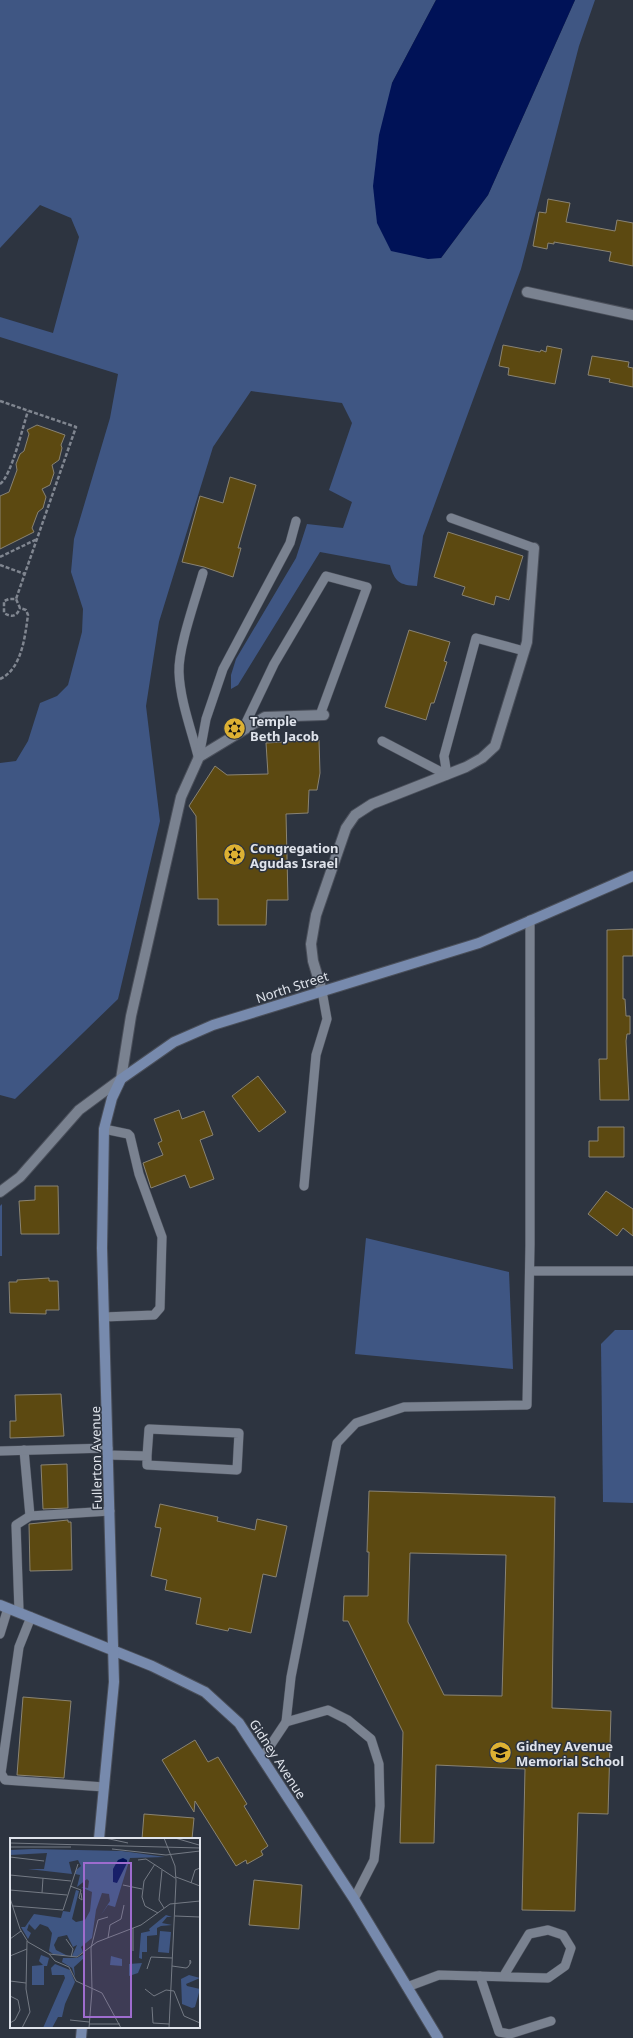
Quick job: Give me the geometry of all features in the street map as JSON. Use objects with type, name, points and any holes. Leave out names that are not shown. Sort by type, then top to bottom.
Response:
[{"type":"street","points":[[527,292],[633,315]]},
{"type":"street","points":[[322,991],[313,961],[311,944],[316,915],[346,828],[355,815],[372,804],[447,775],[476,761],[495,746],[527,642],[534,548]]},
{"type":"street","points":[[121,1079],[131,1016],[181,797],[199,757],[265,716],[322,715]]},
{"type":"street","name":"North Street","points":[[0,1192],[20,1177],[79,1110],[174,1042],[213,1026],[479,943],[633,876]]},
{"type":"street","name":"Fullerton Avenue","points":[[99,1838],[114,1682],[102,1248],[104,1129],[112,1098],[121,1079]]},
{"type":"street","name":"Gidney Avenue","points":[[4,1606],[152,1666],[205,1692],[239,1723],[354,1898],[438,2038]]},
{"type":"street","points":[[81,2038],[82,2028]]},
{"type":"lane","points":[[451,518],[534,548]]},
{"type":"lane","points":[[199,757],[206,719],[223,669],[290,543],[296,521]]},
{"type":"lane","points":[[199,757],[185,709],[179,672],[180,655],[203,573]]},
{"type":"lane","points":[[242,731],[274,664],[326,576],[367,587],[322,715]]},
{"type":"lane","points":[[447,775],[444,756],[476,638],[524,651]]},
{"type":"lane","points":[[382,741],[447,775]]},
{"type":"lane","points":[[262,1758],[286,1722],[291,1677],[337,1443],[356,1423],[404,1407],[527,1405],[530,1271],[530,920]]},
{"type":"lane","points":[[304,1186],[316,1055],[327,1019],[322,991]]},
{"type":"lane","points":[[104,1129],[128,1134],[130,1136],[139,1174],[162,1237],[160,1308],[154,1315],[104,1316]]},
{"type":"lane","points":[[530,1271],[633,1271]]},
{"type":"lane","points":[[149,1429],[239,1433],[237,1470],[147,1465],[147,1456],[149,1429]]},
{"type":"lane","points":[[24,1450],[30,1516]]},
{"type":"lane","points":[[0,1451],[24,1450],[108,1452],[147,1456]]},
{"type":"lane","points":[[19,1611],[16,1525],[30,1516],[110,1511]]},
{"type":"lane","points":[[0,1634],[4,1606]]},
{"type":"lane","points":[[31,1617],[19,1647],[1,1773],[5,1780],[104,1787]]},
{"type":"lane","points":[[286,1722],[328,1710],[348,1720],[371,1739],[379,1764],[380,1806],[374,1860],[354,1898]]},
{"type":"lane","points":[[407,1987],[439,1975],[503,1977],[548,1978],[565,1966],[571,1948],[563,1935],[548,1930],[529,1934],[503,1977]]},
{"type":"lane","points":[[480,1976],[499,2032],[510,2034],[551,2021]]},
{"type":"path","points":[[0,401],[76,428],[16,599],[20,608],[26,610],[28,615],[19,655],[13,668],[0,679]]},
{"type":"path","points":[[0,484],[4,481],[11,468],[28,411]]},
{"type":"path","points":[[0,557],[38,539]]},
{"type":"path","points":[[0,565],[25,574]]},
{"type":"path","points":[[16,599],[9,599],[4,604],[4,613],[14,616],[18,613],[20,608]]},
{"type":"path","points":[[0,603],[4,604]]},
{"type":"shaded area","points":[[0,0],[436,0],[392,83],[441,258],[488,195],[575,0],[595,0],[579,46],[521,269],[423,536],[417,586],[406,585],[399,582],[396,579],[390,565],[320,552],[238,685],[231,689],[231,675],[236,659],[296,558],[307,524],[343,528],[352,502],[329,490],[352,423],[342,403],[251,391],[213,447],[159,622],[146,706],[160,821],[118,999],[15,1099],[0,1095],[0,763],[16,761],[28,741],[40,703],[57,696],[68,685],[82,632],[83,609],[71,572],[74,539],[110,418],[118,374],[0,337],[0,317],[53,333],[79,237],[71,218],[40,205],[0,248]]},
{"type":"shaded area","points":[[436,0],[575,0],[488,195],[441,258],[428,259],[391,251],[377,223],[373,186],[379,135],[392,83]]},
{"type":"shaded area","points":[[2,1204],[2,1256],[0,1256],[0,1206]]},
{"type":"shaded area","points":[[366,1238],[509,1272],[513,1369],[355,1354]]},
{"type":"shaded area","points":[[615,1330],[633,1330],[633,1503],[603,1502],[601,1344]]},
{"type":"building","points":[[548,199],[570,203],[566,222],[615,231],[617,220],[633,223],[633,266],[609,261],[611,252],[554,242],[554,244],[548,243],[547,249],[533,246],[539,212],[546,213]]},
{"type":"building","points":[[503,345],[540,352],[541,350],[546,352],[547,346],[562,349],[555,384],[508,375],[509,368],[499,366]]},
{"type":"building","points":[[592,356],[629,362],[628,367],[633,368],[633,387],[609,382],[610,379],[588,375]]},
{"type":"building","points":[[37,425],[65,435],[61,445],[62,448],[59,460],[52,465],[54,473],[50,485],[42,489],[46,497],[43,508],[38,512],[32,528],[34,532],[0,549],[0,496],[9,492],[17,470],[16,464],[20,454],[24,451],[29,434],[27,430]]},
{"type":"building","points":[[230,477],[256,485],[238,548],[241,548],[233,577],[204,567],[182,562],[200,496],[223,503]]},
{"type":"building","points":[[448,532],[523,556],[509,600],[496,596],[494,605],[462,595],[465,587],[434,577]]},
{"type":"building","points":[[409,630],[450,642],[444,661],[447,662],[434,703],[431,703],[426,720],[385,707]]},
{"type":"building","points":[[319,740],[320,773],[317,790],[309,790],[308,813],[286,814],[288,900],[267,900],[266,925],[218,925],[218,899],[198,899],[196,816],[189,806],[215,766],[227,775],[268,774],[266,743]]},
{"type":"building","points":[[633,929],[633,956],[623,956],[623,999],[625,999],[626,1016],[630,1016],[630,1034],[627,1034],[626,1041],[629,1100],[600,1100],[599,1059],[607,1059],[607,930]]},
{"type":"building","points":[[258,1076],[286,1112],[259,1132],[232,1096]]},
{"type":"building","points":[[179,1110],[182,1119],[204,1111],[213,1135],[200,1140],[214,1179],[190,1188],[185,1175],[151,1188],[143,1163],[163,1155],[158,1143],[162,1141],[154,1119]]},
{"type":"building","points":[[598,1127],[624,1127],[624,1157],[589,1157],[589,1141],[598,1141]]},
{"type":"building","points":[[35,1186],[58,1186],[59,1234],[21,1234],[19,1201],[35,1200]]},
{"type":"building","points":[[606,1191],[633,1209],[633,1236],[623,1228],[617,1236],[588,1214]]},
{"type":"building","points":[[49,1278],[49,1281],[58,1281],[59,1310],[46,1310],[46,1314],[10,1313],[9,1282]]},
{"type":"building","points":[[61,1394],[64,1436],[10,1438],[10,1421],[16,1421],[15,1395]]},
{"type":"building","points":[[67,1464],[68,1508],[43,1509],[41,1465]]},
{"type":"building","points":[[369,1491],[555,1497],[552,1708],[611,1711],[608,1814],[578,1813],[575,1911],[522,1910],[525,1769],[436,1765],[434,1843],[400,1843],[403,1732],[348,1621],[343,1621],[344,1596],[368,1596],[369,1552],[367,1552]],"holes":[[[410,1553],[506,1555],[502,1696],[444,1695],[408,1622]]]},
{"type":"building","points":[[160,1504],[218,1517],[217,1521],[255,1530],[257,1519],[287,1526],[276,1577],[263,1574],[251,1633],[229,1628],[228,1631],[196,1624],[201,1598],[165,1590],[167,1580],[151,1576],[161,1528],[155,1527]]},
{"type":"building","points":[[68,1520],[68,1522],[71,1522],[72,1570],[30,1571],[29,1524]]},
{"type":"building","points":[[23,1697],[71,1701],[64,1778],[17,1775]]},
{"type":"building","points":[[195,1740],[208,1762],[218,1757],[247,1804],[244,1806],[268,1846],[261,1851],[263,1855],[247,1864],[246,1860],[236,1866],[195,1801],[194,1812],[162,1760]]},
{"type":"building","points":[[144,1814],[194,1818],[192,1838],[142,1838]]},
{"type":"building","points":[[254,1880],[302,1885],[299,1929],[249,1925]]},
{"type":"place","name":"Temple Beth Jacob","points":[[235,728]]},
{"type":"place","name":"Congregation Agudas Israel","points":[[234,855]]},
{"type":"place","name":"Gidney Avenue Memorial School","points":[[501,1753]]}]
